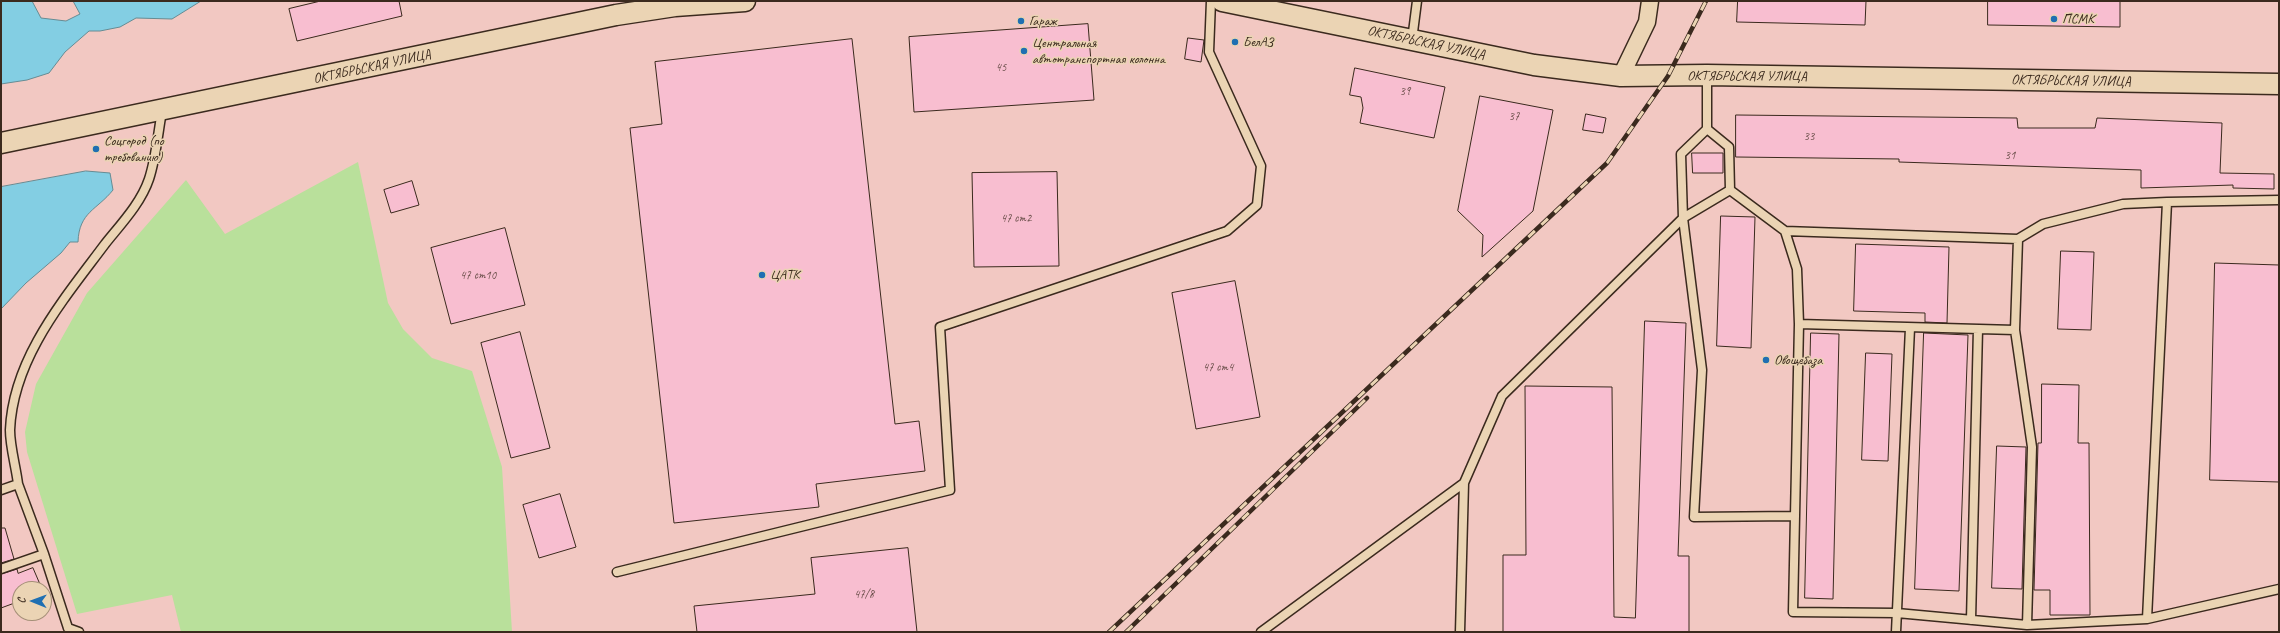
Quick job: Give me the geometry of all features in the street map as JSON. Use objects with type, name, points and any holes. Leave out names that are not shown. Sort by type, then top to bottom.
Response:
[{"type":"street","name":"ОКТЯБРЬСКАЯ УЛИЦА","points":[[1,143],[162,111],[616,15],[675,6],[745,1]]},
{"type":"street","name":"ОКТЯБРЬСКАЯ УЛИЦА","points":[[1222,1],[1534,65],[1621,76],[1707,75],[2279,84]]},
{"type":"street","points":[[1621,76],[1647,22],[1650,1]]},
{"type":"lane","points":[[617,572],[950,490],[940,327],[1227,230],[1257,205],[1261,166],[1210,52],[1211,1]]},
{"type":"lane","points":[[1412,41],[1417,1]]},
{"type":"lane","points":[[1707,75],[1707,129],[1681,154],[1683,218],[1702,370],[1694,517],[1794,516]]},
{"type":"lane","points":[[79,632],[67,630],[44,554],[18,484],[10,431],[13,403],[22,375],[36,341],[74,285],[135,206],[149,179],[162,111]]},
{"type":"lane","points":[[1707,129],[1729,146],[1730,190]]},
{"type":"lane","points":[[1460,632],[1464,483],[1502,396],[1683,218],[1730,190]]},
{"type":"lane","points":[[1730,190],[1785,231],[2018,239],[2043,224],[2123,204],[2279,200]]},
{"type":"lane","points":[[2147,619],[2167,202]]},
{"type":"lane","points":[[1785,231],[1797,269],[1798,324],[1793,612],[1897,613],[2027,625],[2147,619],[2279,589]]},
{"type":"lane","points":[[2018,239],[2015,330],[2032,447],[2027,625]]},
{"type":"lane","points":[[1798,324],[2015,330]]},
{"type":"lane","points":[[1896,632],[1910,328]]},
{"type":"lane","points":[[1971,620],[1978,329]]},
{"type":"lane","points":[[1261,632],[1464,483]]},
{"type":"lane","points":[[1,490],[18,484]]},
{"type":"lane","points":[[1,569],[44,554]]},
{"type":"shaded area","points":[[1,1],[2279,1],[2279,632],[1,632]]},
{"type":"green space","points":[[358,162],[388,303],[403,329],[432,358],[472,371],[502,467],[512,632],[181,632],[172,595],[77,614],[27,452],[25,432],[36,384],[87,293],[186,180],[225,234]]},
{"type":"water","points":[[1,1],[32,1],[41,18],[66,21],[80,14],[73,1],[201,1],[172,19],[136,18],[120,27],[100,31],[89,31],[65,52],[49,73],[27,80],[1,84]]},
{"type":"water","points":[[86,171],[110,173],[113,190],[85,218],[79,232],[78,242],[70,242],[61,253],[26,283],[1,309],[1,187]]},
{"type":"building","points":[[321,1],[399,1],[402,16],[297,41],[289,9]]},
{"type":"building","points":[[1738,1],[1866,1],[1865,25],[1737,22]]},
{"type":"building","name":"ПСМК","points":[[1988,1],[2120,1],[2120,27],[1988,25]]},
{"type":"building","points":[[1088,24],[1094,100],[914,112],[909,37]]},
{"type":"building","points":[[1188,38],[1204,40],[1201,62],[1185,59]]},
{"type":"building","name":"ЦАТК","points":[[852,39],[895,424],[919,421],[925,471],[816,484],[819,507],[674,523],[630,128],[662,124],[655,62]]},
{"type":"building","points":[[1355,68],[1445,87],[1434,138],[1360,123],[1363,108],[1361,97],[1350,95]]},
{"type":"building","points":[[1480,96],[1553,110],[1533,211],[1482,257],[1483,235],[1458,211]]},
{"type":"building","points":[[1586,114],[1606,118],[1603,133],[1583,130]]},
{"type":"building","points":[[1736,115],[2017,118],[2018,128],[2095,128],[2097,118],[2222,123],[2220,173],[2274,174],[2274,189],[2233,188],[2233,185],[2141,188],[2141,170],[1899,162],[1899,159],[1736,157]]},
{"type":"building","points":[[1692,153],[1723,153],[1723,173],[1693,173]]},
{"type":"building","points":[[1057,172],[1059,266],[974,267],[972,173]]},
{"type":"building","points":[[412,181],[419,205],[391,213],[384,190]]},
{"type":"building","points":[[1721,216],[1755,217],[1751,348],[1717,346]]},
{"type":"building","points":[[505,228],[525,305],[451,324],[431,248]]},
{"type":"building","points":[[1856,244],[1949,247],[1947,323],[1925,322],[1925,313],[1854,311]]},
{"type":"building","points":[[2061,251],[2094,252],[2091,330],[2058,329]]},
{"type":"building","points":[[2215,263],[2279,265],[2279,482],[2210,480]]},
{"type":"building","points":[[1235,281],[1260,417],[1196,429],[1172,293]]},
{"type":"building","points":[[1645,321],[1686,323],[1678,556],[1689,556],[1689,632],[1503,632],[1503,555],[1526,555],[1525,386],[1612,387],[1614,617],[1635,618]]},
{"type":"building","points":[[520,332],[550,448],[511,458],[481,343]]},
{"type":"building","points":[[1811,333],[1839,334],[1833,599],[1805,598]]},
{"type":"building","points":[[1924,333],[1968,335],[1959,591],[1915,589]]},
{"type":"building","points":[[1866,353],[1892,354],[1888,461],[1862,460]]},
{"type":"building","points":[[2042,384],[2079,385],[2078,443],[2089,443],[2090,615],[2050,615],[2050,590],[2034,590],[2038,443],[2041,443]]},
{"type":"building","points":[[1997,446],[2026,447],[2022,589],[1992,588]]},
{"type":"building","points":[[560,494],[576,547],[539,558],[523,505]]},
{"type":"building","points":[[1,528],[5,528],[14,559],[1,563]]},
{"type":"building","points":[[908,548],[917,632],[697,632],[694,606],[815,594],[811,558]]},
{"type":"building","points":[[33,568],[39,581],[12,581],[12,604],[1,608],[1,574],[17,569],[18,573]]},
{"type":"railway","points":[[1109,632],[1607,163],[1668,76],[1706,1]]},
{"type":"railway","points":[[1126,632],[1367,398]]},
{"type":"place","name":"ПСМК","points":[[2054,19]]},
{"type":"place","name":"Гараж","points":[[1021,21]]},
{"type":"place","name":"БелАЗ","points":[[1235,42]]},
{"type":"place","name":"Центральная автотранспортная колонна","points":[[1024,51]]},
{"type":"place","name":"Соцгород (по требованию)","points":[[96,149]]},
{"type":"place","name":"ЦАТК","points":[[762,275]]},
{"type":"place","name":"Овощебаза","points":[[1766,360]]}]
